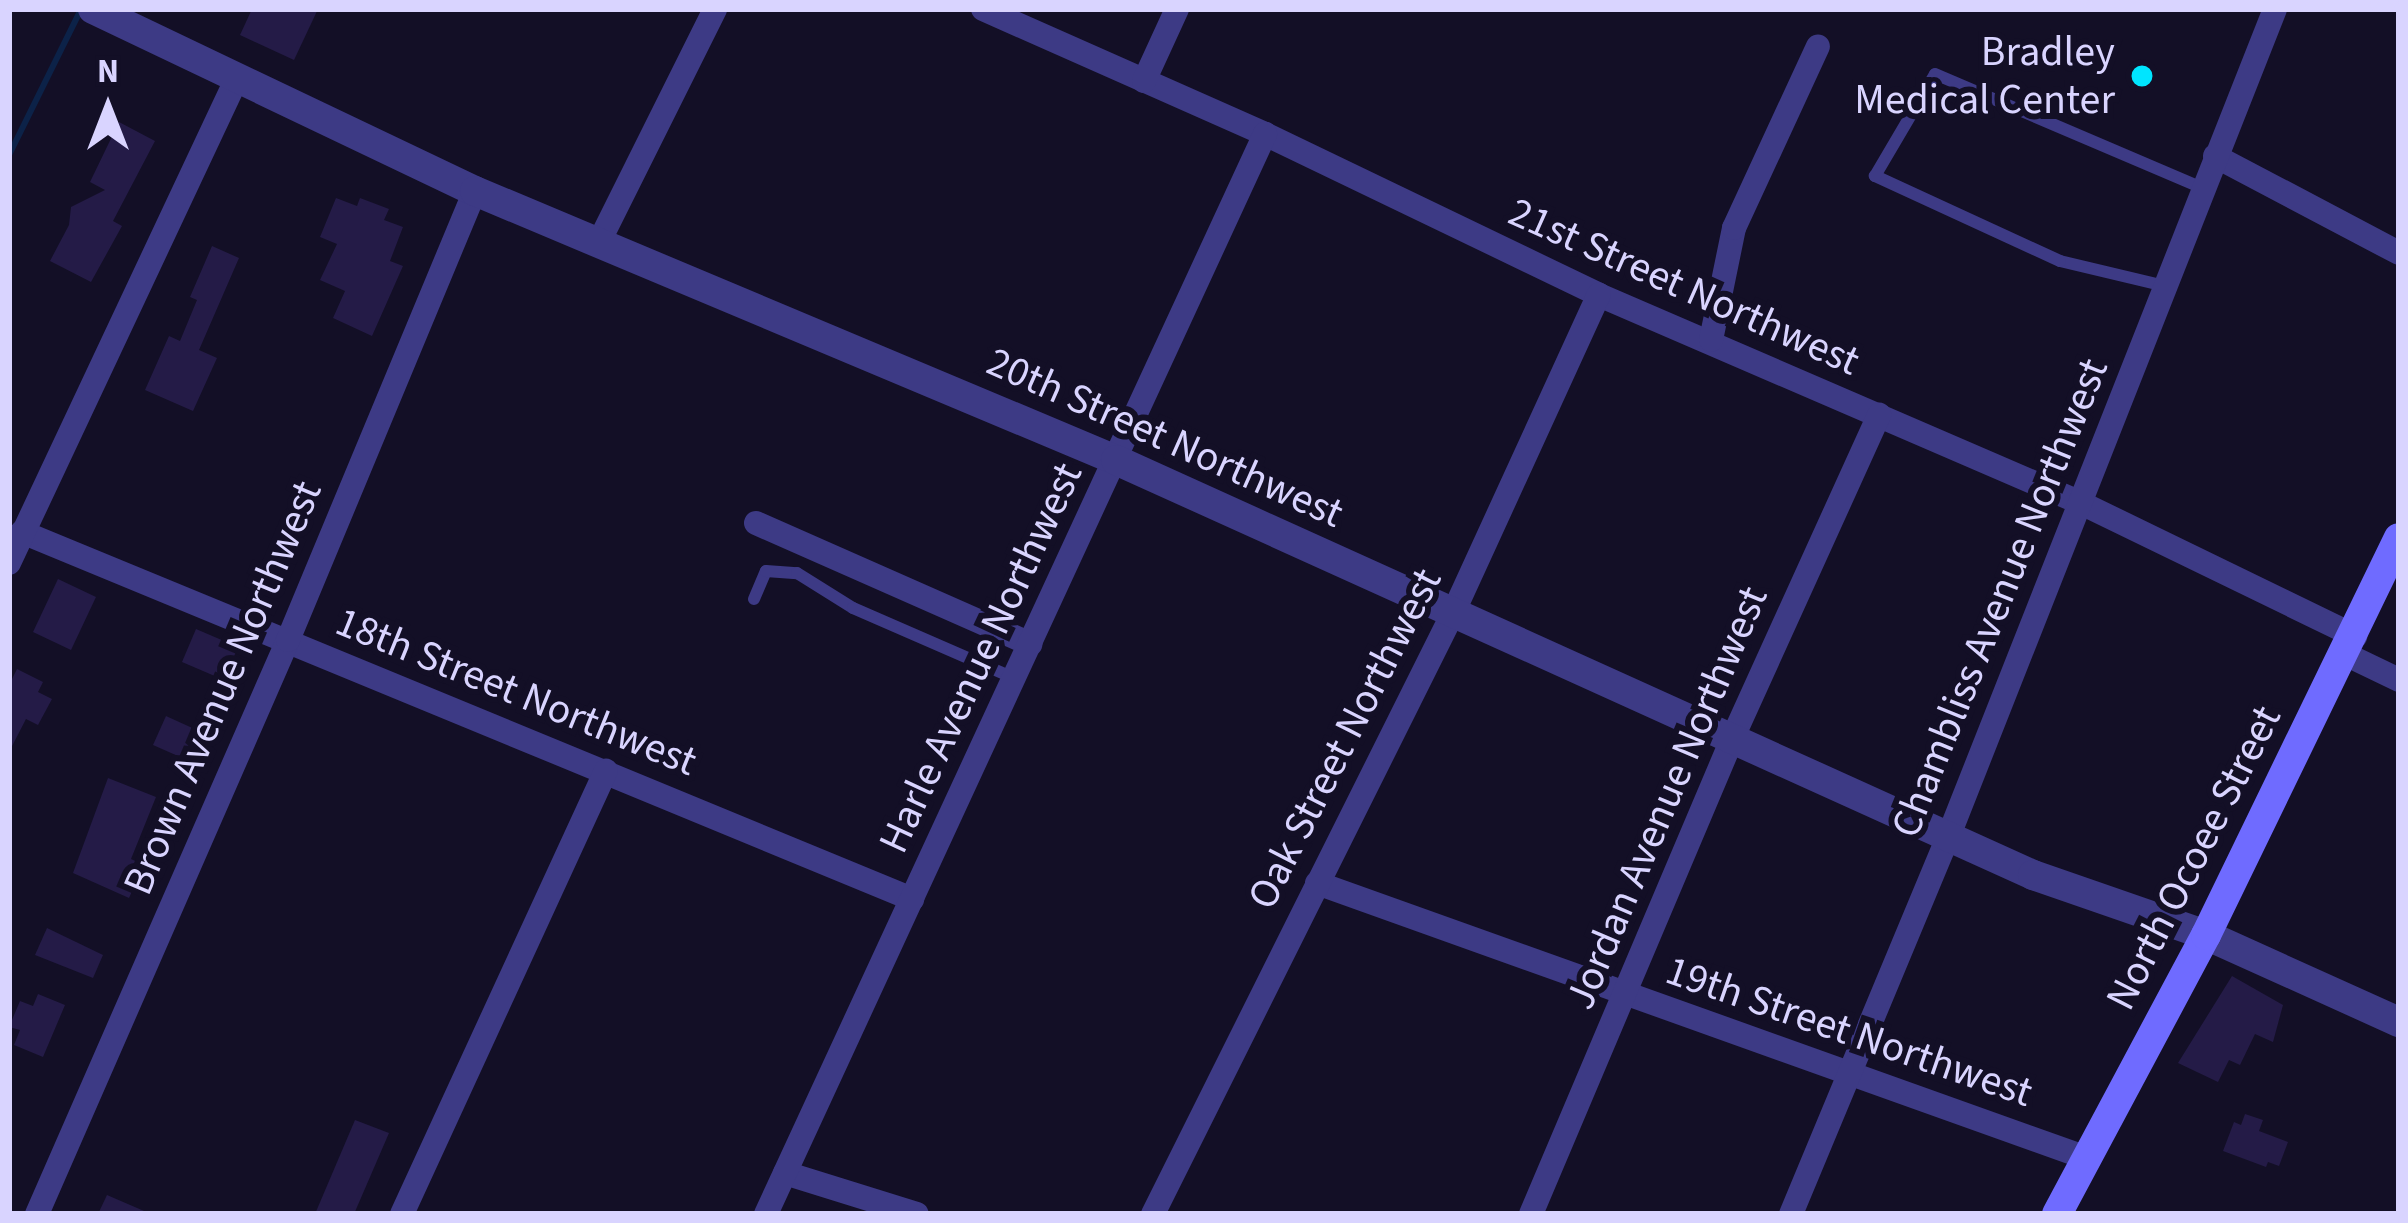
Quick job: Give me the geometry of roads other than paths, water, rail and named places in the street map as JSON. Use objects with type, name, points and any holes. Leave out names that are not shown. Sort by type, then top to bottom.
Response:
[{"type":"main road","name":"North Ocoee Street","points":[[2057,1214],[2206,935],[2399,538]]},
{"type":"street","points":[[598,244],[715,9]]},
{"type":"street","name":"21st Street Northwest","points":[[983,9],[1265,134],[1599,295],[2081,503],[2350,645],[2399,680]]},
{"type":"street","points":[[1144,81],[1178,9]]},
{"type":"street","name":"Chambliss Avenue Northwest","points":[[1791,1214],[1949,836],[2276,9]]},
{"type":"street","name":"20th Street Northwest","points":[[96,10],[475,191],[1116,460],[2094,900],[2206,935],[2399,1022]]},
{"type":"street","points":[[1712,340],[1734,228],[1818,46]]},
{"type":"street","points":[[9,563],[237,78]]},
{"type":"street","name":"Harle Avenue Northwest","points":[[766,1214],[1265,134]]},
{"type":"street","points":[[2215,156],[2399,253]]},
{"type":"street","name":"Brown Avenue Northwest","points":[[37,1214],[288,640],[475,191]]},
{"type":"street","name":"Oak Street Northwest","points":[[1153,1214],[1454,611],[1599,295]]},
{"type":"street","name":"Jordan Avenue Northwest","points":[[1531,1214],[1733,737],[1879,416]]},
{"type":"street","points":[[756,523],[1030,644]]},
{"type":"street","name":"18th Street Northwest","points":[[22,532],[912,898]]},
{"type":"street","points":[[402,1214],[606,771]]},
{"type":"street","name":"19th Street Northwest","points":[[1316,883],[2084,1157]]},
{"type":"street","points":[[785,1173],[917,1214]]},
{"type":"lane","points":[[2165,286],[2060,261],[1875,176],[1935,74],[2202,188]]},
{"type":"lane","points":[[754,599],[766,571],[797,573],[853,608],[1014,678]]},
{"type":"waterway","points":[[9,155],[81,9]]},
{"type":"place","name":"Bradley Medical Center","points":[[2142,76]]}]
